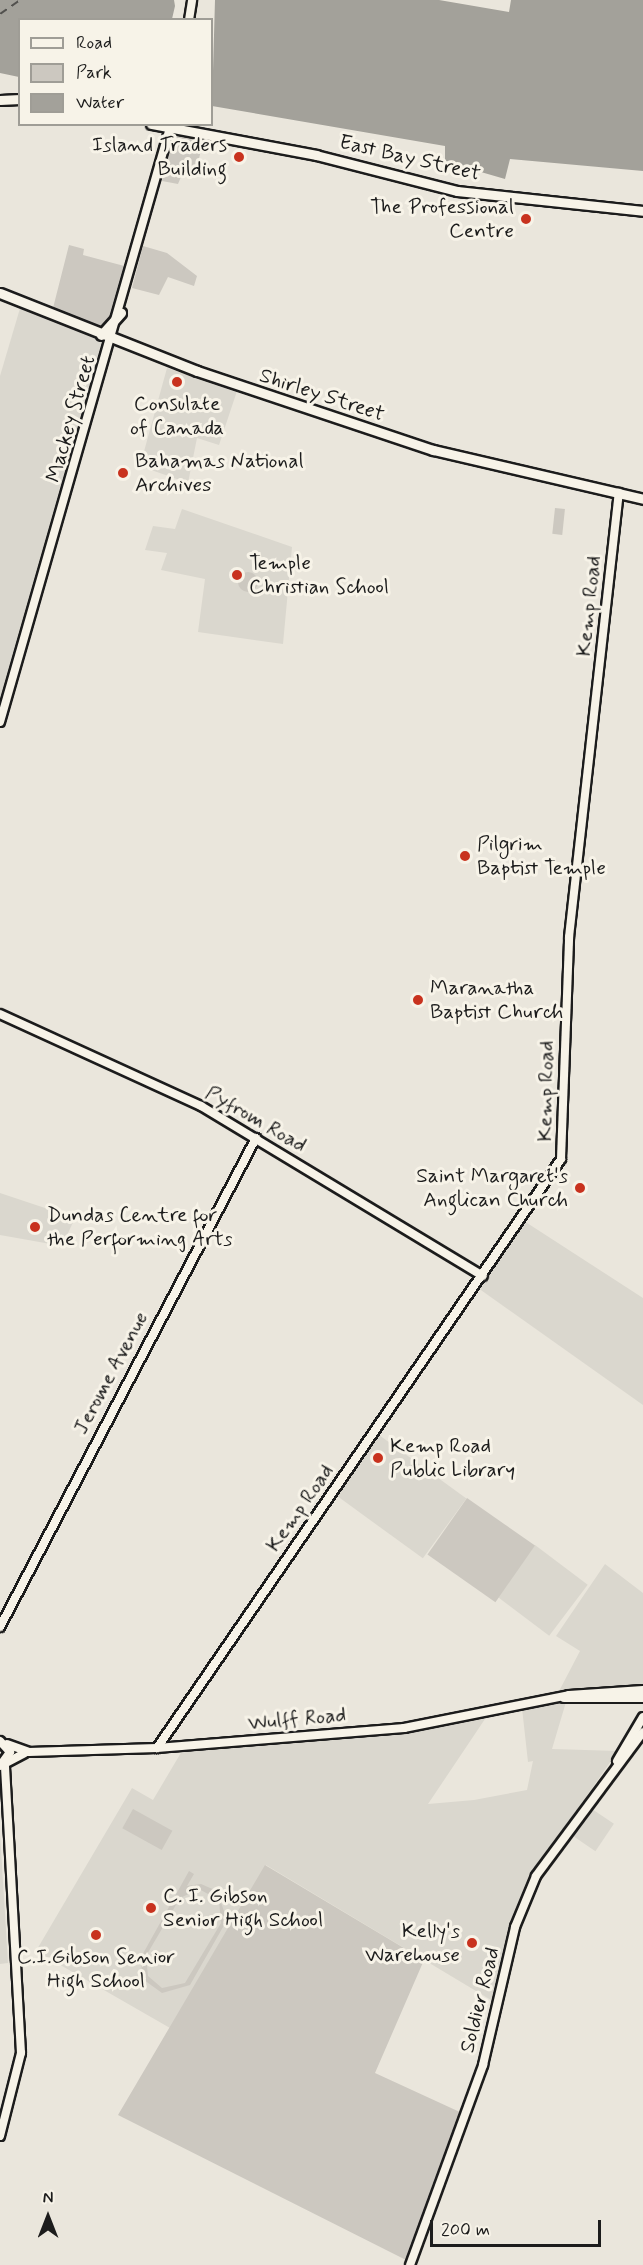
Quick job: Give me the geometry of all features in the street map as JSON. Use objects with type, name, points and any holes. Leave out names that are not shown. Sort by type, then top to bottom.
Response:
[{"type":"highway","points":[[0,100],[18,99]]},
{"type":"highway","points":[[188,126],[194,132]]},
{"type":"highway","name":"East Bay Street","points":[[171,127],[316,155],[456,191],[643,211]]},
{"type":"highway","name":"Shirley Street","points":[[0,293],[113,340],[433,450],[643,499]]},
{"type":"highway","points":[[101,335],[110,332],[121,313]]},
{"type":"main road","points":[[0,2136],[21,2053],[3,1742]]},
{"type":"main road","points":[[0,1820],[16,2044],[0,2120]]},
{"type":"street","points":[[189,18],[192,0]]},
{"type":"street","name":"Mackey Street","points":[[0,722],[121,313],[171,127]]},
{"type":"street","name":"Kemp Road","points":[[157,1748],[555,1172],[563,1150],[569,937],[619,493]]},
{"type":"street","name":"Pyfrom Road","points":[[0,1014],[170,1090],[256,1138],[483,1276]]},
{"type":"street","name":"Jerome Avenue","points":[[0,1627],[256,1138]]},
{"type":"street","name":"Wulff Road","points":[[3,1742],[29,1752],[157,1748],[404,1728],[564,1698],[643,1690]]},
{"type":"street","name":"Wulff Road","points":[[564,1698],[643,1698]]},
{"type":"street","name":"Soldier Road","points":[[410,2265],[486,2055],[526,1898],[539,1869],[617,1761],[643,1718]]},
{"type":"street","name":"Soldier Road","points":[[617,1761],[643,1732]]},
{"type":"street","name":"Wulff Road","points":[[4,1764],[29,1752]]},
{"type":"shaded area","points":[[21,305],[107,343],[0,706],[0,376]]},
{"type":"shaded area","points":[[167,368],[237,391],[219,445],[197,438],[188,483],[140,466]]},
{"type":"shaded area","name":"Temple Christian School","points":[[182,509],[292,547],[283,644],[198,632],[205,579],[161,570],[167,553],[145,550],[153,526],[175,529]]},
{"type":"shaded area","name":"Dundas Centre for the Performing Arts","points":[[0,1193],[75,1218],[62,1246],[0,1235]]},
{"type":"shaded area","points":[[524,1221],[643,1298],[643,1405],[478,1288]]},
{"type":"shaded area","points":[[379,1435],[466,1498],[423,1558],[336,1495]]},
{"type":"shaded area","points":[[535,1545],[588,1585],[549,1636],[496,1596]]},
{"type":"shaded area","points":[[605,1564],[643,1593],[643,1685],[557,1695],[580,1651],[556,1636]]},
{"type":"shaded area","points":[[566,1702],[552,1749],[618,1751],[534,1871],[512,1930],[496,2003],[266,1865],[170,2028],[36,1951],[132,1788],[153,1800],[182,1751],[485,1719],[428,1804],[474,1800],[527,1790],[533,1761],[528,1762],[522,1708]]},
{"type":"shaded area","points":[[589,1807],[614,1824],[595,1851],[571,1834]]},
{"type":"shaded area","points":[[0,1833],[8,1963],[0,1964]]},
{"type":"green space","points":[[174,133],[204,139],[195,174],[183,172],[178,184],[162,181]]},
{"type":"green space","points":[[69,245],[84,249],[83,255],[128,267],[110,325],[99,332],[52,312]]},
{"type":"green space","points":[[143,246],[167,253],[197,276],[194,286],[168,277],[159,295],[132,288]]},
{"type":"green space","points":[[555,508],[565,509],[562,535],[552,534]]},
{"type":"green space","points":[[248,572],[255,575],[258,582],[255,589],[248,592],[241,589],[238,582],[241,575]]},
{"type":"green space","points":[[467,1498],[535,1546],[495,1602],[427,1555]]},
{"type":"green space","points":[[133,1809],[172,1831],[162,1850],[122,1828]]},
{"type":"green space","points":[[265,1865],[424,1960],[375,2073],[462,2113],[408,2261],[118,2115]]},
{"type":"green space","points":[[189,1871],[194,1874],[187,1886],[201,1884],[217,1891],[227,1920],[190,1985],[162,1993],[144,1980],[140,1959]],"holes":[[[199,1889],[219,1900],[221,1923],[185,1983],[162,1988],[148,1976],[146,1956],[180,1898]]]},
{"type":"water","points":[[0,0],[174,0],[172,18],[18,18],[18,77],[0,73]]},
{"type":"water","points":[[215,0],[439,0],[509,12],[511,0],[643,0],[643,171],[510,159],[505,179],[474,170],[471,174],[445,171],[445,146],[213,106]]},
{"type":"ferry route","points":[[0,14],[20,0]]},
{"type":"place","name":"Island Traders Building","points":[[239,157]]},
{"type":"place","name":"The Professional Centre","points":[[526,219]]},
{"type":"place","name":"Consulate of Canada","points":[[177,382]]},
{"type":"place","name":"Bahamas National Archives","points":[[123,473]]},
{"type":"place","name":"Temple Christian School","points":[[237,575]]},
{"type":"place","name":"Pilgrim Baptist Temple","points":[[465,856]]},
{"type":"place","name":"Maranatha Baptist Church","points":[[418,1000]]},
{"type":"place","name":"Saint Margaret's Anglican Church","points":[[580,1188]]},
{"type":"place","name":"Dundas Centre for the Performing Arts","points":[[35,1227]]},
{"type":"place","name":"Kemp Road Public Library","points":[[378,1458]]},
{"type":"place","name":"C. I. Gibson Senior High School","points":[[151,1908]]},
{"type":"place","name":"C.I.Gibson Senior High School","points":[[96,1935]]},
{"type":"place","name":"Kelly's Warehouse","points":[[472,1943]]}]
